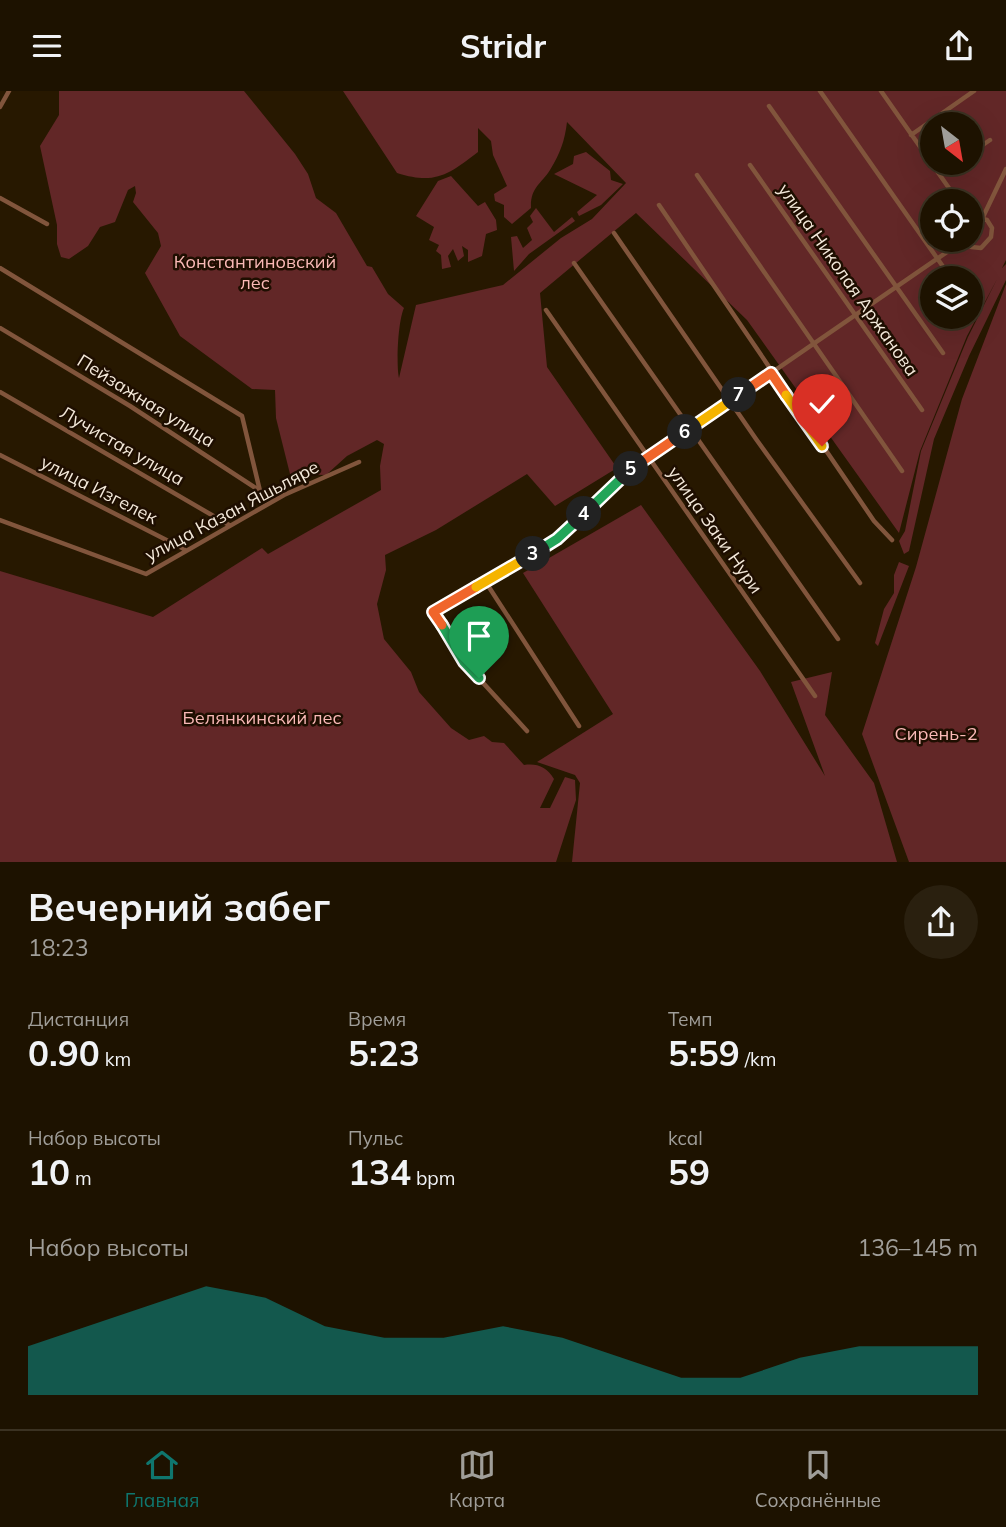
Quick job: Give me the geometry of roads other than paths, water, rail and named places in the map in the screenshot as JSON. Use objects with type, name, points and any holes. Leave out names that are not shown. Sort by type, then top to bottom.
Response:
[{"type":"street","points":[[0,107],[9,91]]},
{"type":"street","points":[[820,91],[942,266]]},
{"type":"street","points":[[911,135],[974,91]]},
{"type":"street","points":[[883,92],[920,147]]},
{"type":"street","points":[[769,106],[943,353]]},
{"type":"street","points":[[984,144],[990,140]]},
{"type":"street","name":"улица Николая Аржанова","points":[[750,165],[922,411]]},
{"type":"street","points":[[983,244],[989,241],[992,228],[983,217],[1006,169]]},
{"type":"street","points":[[697,175],[902,471]]},
{"type":"street","points":[[940,175],[950,189]]},
{"type":"street","points":[[0,198],[47,224]]},
{"type":"street","points":[[659,205],[771,373],[874,521],[892,540]]},
{"type":"street","points":[[614,233],[860,583]]},
{"type":"street","points":[[527,731],[464,662],[433,612],[557,539],[624,474],[947,252]]},
{"type":"street","points":[[574,263],[688,430],[838,639]]},
{"type":"street","name":"улица Казан Яшьляре","points":[[0,268],[242,416],[260,491]]},
{"type":"street","name":"улица Заки Нури","points":[[546,310],[815,696]]},
{"type":"street","name":"Пейзажная улица","points":[[0,328],[130,406],[274,500]]},
{"type":"street","name":"Лучистая улица","points":[[0,392],[229,525]]},
{"type":"street","name":"улица Изгелек","points":[[0,455],[185,550]]},
{"type":"street","name":"улица Казан Яшьляре","points":[[0,520],[146,574],[274,500],[359,462]]},
{"type":"street","points":[[485,581],[579,726]]},
{"type":"park label","name":"Константиновский лес","points":[[255,272]]},
{"type":"park label","name":"Белянкинский лес","points":[[262,718]]},
{"type":"park label","name":"Сирень-2","points":[[936,734]]}]
